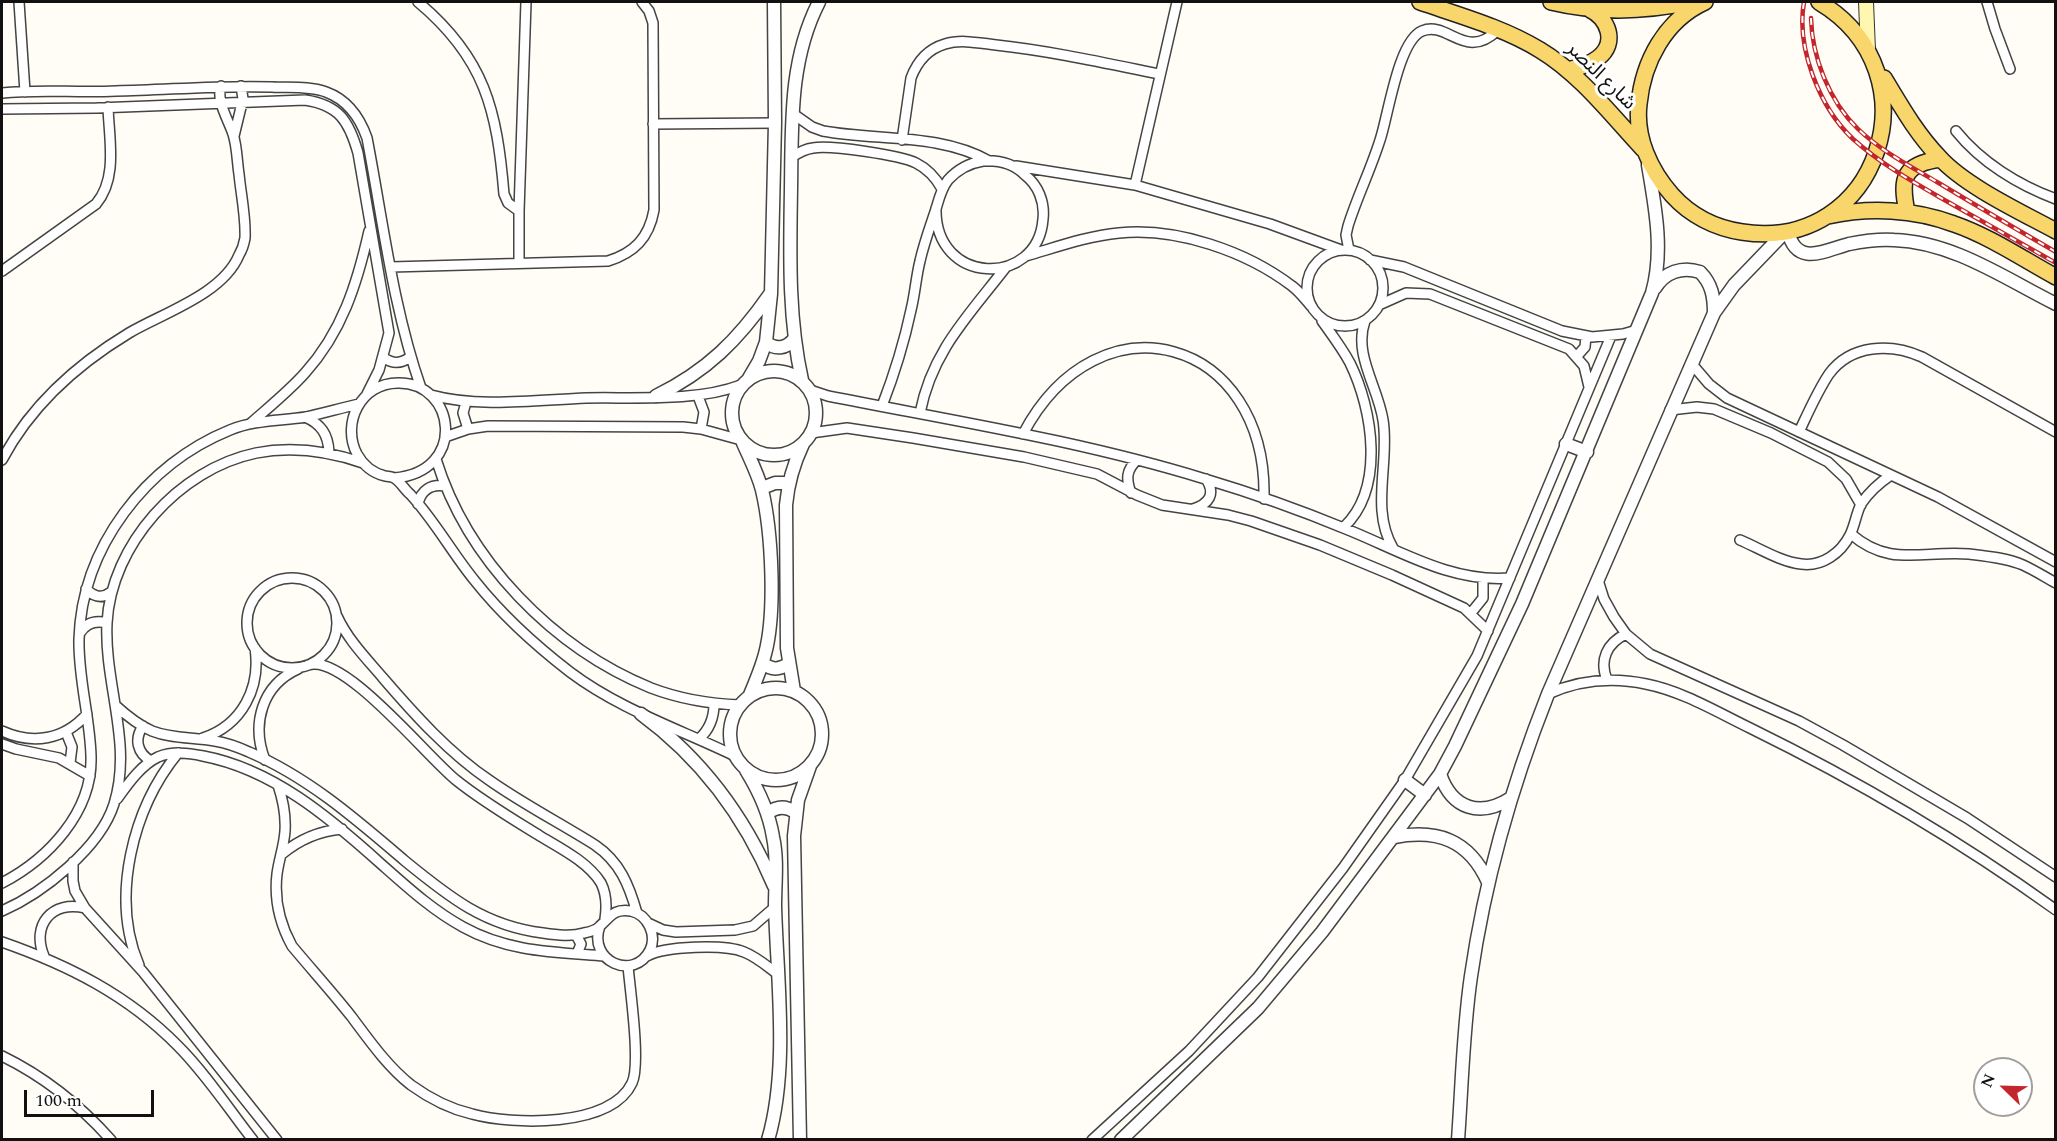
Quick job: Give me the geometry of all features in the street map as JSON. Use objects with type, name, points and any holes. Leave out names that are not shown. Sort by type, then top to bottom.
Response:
[{"type":"main road","name":"شارع النصر","points":[[1420,2],[1515,36],[1542,51],[1567,70],[1646,154]]},
{"type":"main road","points":[[1551,2],[1619,10],[1690,2]]},
{"type":"main road","points":[[1705,2],[1683,16],[1667,31],[1655,48],[1640,88],[1639,130],[1646,154],[1660,182],[1680,204],[1703,220],[1729,230],[1757,234],[1787,232],[1807,225],[1825,216],[1861,183],[1873,162],[1884,114],[1882,89],[1876,65]]},
{"type":"main road","points":[[1819,2],[1847,22],[1868,50],[1902,111],[1941,159],[1989,194],[2055,231]]},
{"type":"main road","points":[[1866,2],[1868,50]]},
{"type":"main road","points":[[1567,70],[1596,60],[1607,46],[1608,27],[1604,19],[1588,8]]},
{"type":"main road","points":[[1907,212],[1903,182],[1911,167],[1941,159]]},
{"type":"main road","points":[[1825,216],[1878,210],[1907,212],[1953,223],[2055,277]]},
{"type":"street","points":[[20,2],[29,92],[37,99],[36,107]]},
{"type":"street","points":[[418,2],[452,33],[478,72],[489,102],[495,128],[505,199],[519,211]]},
{"type":"street","points":[[519,263],[526,2]]},
{"type":"street","points":[[391,267],[608,261],[631,252],[640,244],[650,228],[654,210],[652,23],[649,11],[642,2]]},
{"type":"street","points":[[768,1140],[778,1087],[779,975],[774,839],[768,813],[758,789],[735,756],[730,743],[730,730],[733,717],[744,701],[763,663],[770,629],[768,532],[762,488],[735,430],[732,407],[735,396],[766,342],[771,294],[775,123],[774,2]]},
{"type":"street","points":[[794,691],[788,664],[788,483],[795,460],[808,438],[816,416],[814,398],[806,385],[794,339],[789,261],[792,113],[799,57],[805,35],[819,2]]},
{"type":"street","points":[[1136,185],[1159,74],[1177,2]]},
{"type":"street","points":[[1987,2],[2010,69]]},
{"type":"street","points":[[1345,250],[1348,226],[1380,141],[1395,80],[1414,38],[1423,31],[1434,30],[1466,42],[1477,43],[1489,39],[1498,30]]},
{"type":"street","points":[[902,140],[911,78],[927,54],[944,44],[963,42],[1035,49],[1159,74]]},
{"type":"street","points":[[2,460],[28,418],[66,378],[129,333],[186,303],[216,284],[229,272],[239,257],[245,240],[245,222],[234,136],[219,93],[221,86]]},
{"type":"street","points":[[234,136],[242,102],[241,86]]},
{"type":"street","points":[[2,93],[115,92],[241,86],[314,89],[342,100],[362,124],[368,138],[410,357],[421,388]]},
{"type":"street","points":[[13,92],[10,100],[15,108]]},
{"type":"street","points":[[97,108],[98,92]]},
{"type":"street","points":[[2,271],[96,204],[103,195],[110,175],[112,107],[115,92]]},
{"type":"street","points":[[2,109],[97,108],[305,100],[318,102],[340,114],[353,135],[389,333],[384,358],[366,396]]},
{"type":"street","points":[[792,113],[802,121],[824,131],[957,147],[989,161],[1136,185],[1357,252],[1370,260],[1379,271],[1382,285],[1378,305]]},
{"type":"street","points":[[654,124],[775,123]]},
{"type":"street","points":[[1956,131],[1970,148],[1997,168],[2030,188],[2055,199]]},
{"type":"street","points":[[792,157],[805,150],[820,147],[905,158],[931,173],[942,189]]},
{"type":"street","points":[[1121,1140],[1257,1008],[1322,932],[1425,795],[1440,774],[1455,746],[1522,604],[1652,292],[1656,278],[1658,238],[1646,154]]},
{"type":"street","points":[[882,406],[903,345],[919,263],[942,189],[949,180],[967,166],[989,161]]},
{"type":"street","points":[[1011,165],[1029,178],[1036,187],[1043,208],[1041,230],[1037,241],[1024,257]]},
{"type":"street","points":[[936,208],[938,232],[951,253],[960,260],[982,269],[1006,267]]},
{"type":"street","points":[[250,424],[305,373],[335,333],[355,287],[370,226]]},
{"type":"street","points":[[920,413],[928,381],[942,351],[1006,267],[1024,257],[1105,235],[1144,232],[1175,236],[1215,247],[1258,265],[1294,287],[1311,306],[1343,351],[1364,400],[1370,425],[1371,458],[1362,504],[1354,518],[1344,527]]},
{"type":"street","points":[[1458,1140],[1470,976],[1488,882],[1511,798],[1548,694],[1714,313],[1734,285],[1787,232],[1795,246],[1803,252],[1813,254],[1876,240],[1907,241],[1938,246],[1964,256],[2055,304]]},
{"type":"street","points":[[1311,306],[1307,291],[1311,270],[1327,255],[1345,250]]},
{"type":"street","points":[[1370,260],[1404,267],[1562,331],[1586,336],[1611,336],[1637,330]]},
{"type":"street","points":[[1652,292],[1669,274],[1685,269],[1700,272],[1711,287],[1714,313]]},
{"type":"street","points":[[1393,548],[1386,537],[1382,523],[1385,433],[1379,404],[1362,350],[1361,334],[1365,321],[1378,305],[1406,293],[1430,294],[1562,345],[1577,356],[1587,373],[1589,388]]},
{"type":"street","points":[[656,396],[686,380],[714,360],[739,336],[771,294]]},
{"type":"street","points":[[1319,317],[1331,324],[1345,327],[1365,321]]},
{"type":"street","points":[[1577,356],[1585,347],[1586,336]]},
{"type":"street","points":[[1092,1140],[1189,1051],[1258,977],[1343,868],[1405,780],[1464,681],[1488,631],[1611,336]]},
{"type":"street","points":[[766,342],[778,348],[787,346],[794,339]]},
{"type":"street","points":[[1799,432],[1830,372],[1853,355],[1881,347],[1895,348],[1922,357],[2055,432]]},
{"type":"street","points":[[1023,434],[1045,398],[1076,369],[1094,358],[1116,351],[1139,348],[1185,355],[1206,365],[1222,379],[1248,414],[1262,455],[1264,499]]},
{"type":"street","points":[[384,358],[391,362],[399,362],[410,357]]},
{"type":"street","points":[[1692,363],[1709,384],[1727,398],[1975,516],[2055,562]]},
{"type":"street","points":[[363,463],[354,447],[351,429],[355,412],[366,396],[376,388],[387,384],[399,382],[421,388],[430,394],[466,402],[698,396],[723,392],[745,382],[759,372],[782,371],[828,396],[1023,434],[1137,460],[1206,479],[1344,527],[1440,569],[1483,578],[1510,578]]},
{"type":"street","points":[[113,805],[121,764],[109,668],[107,623],[111,592],[128,551],[145,526],[177,493],[202,476],[227,462],[260,453],[278,450],[329,452],[363,463],[377,473],[394,478],[410,477],[425,470],[436,459],[445,437],[446,426],[443,414],[430,394]]},
{"type":"street","points":[[698,396],[704,412],[701,429]]},
{"type":"street","points":[[466,402],[463,413],[468,429]]},
{"type":"street","points":[[2,883],[33,864],[59,839],[79,810],[90,776],[92,759],[80,654],[80,633],[86,589],[105,539],[129,504],[162,472],[192,449],[227,431],[250,424],[305,417],[359,404]]},
{"type":"street","points":[[1670,410],[1697,407],[1714,409],[1818,456],[1842,474],[1861,505]]},
{"type":"street","points":[[305,417],[316,422],[324,430],[329,452]]},
{"type":"street","points":[[445,437],[468,429],[488,426],[683,427],[701,429],[742,441],[750,448],[769,455],[788,453],[808,438],[847,428],[987,450],[1097,474],[1131,493],[1162,505],[1228,515],[1284,531],[1392,575],[1472,613],[1488,631]]},
{"type":"street","points":[[1566,444],[1587,452]]},
{"type":"street","points":[[436,459],[445,486],[460,517],[480,549],[514,591],[548,624],[588,655],[624,675],[671,694],[714,704],[744,701],[771,688],[783,688],[794,691],[807,699],[816,711],[822,725],[821,747],[810,766],[795,812],[794,836],[800,1140]]},
{"type":"street","points":[[1131,493],[1127,474],[1137,460]]},
{"type":"street","points":[[1740,540],[1793,562],[1810,564],[1831,557],[1851,534],[1861,505],[1877,485],[1891,475]]},
{"type":"street","points":[[394,478],[418,504],[474,580],[504,614],[543,651],[572,673],[641,714],[735,756]]},
{"type":"street","points":[[1191,509],[1205,504],[1210,496],[1210,487],[1206,479]]},
{"type":"street","points":[[762,488],[775,483],[788,483]]},
{"type":"street","points":[[418,504],[423,493],[429,488],[437,485],[445,486]]},
{"type":"street","points":[[1851,534],[1867,546],[1889,554],[1968,554],[2000,559],[2021,564],[2055,583]]},
{"type":"street","points":[[200,739],[226,727],[246,705],[256,677],[255,648],[247,625],[249,609],[257,594],[277,580],[299,578],[318,585],[333,602],[338,626],[331,646],[317,660],[282,678],[274,686],[263,705],[259,716],[258,738],[265,760]]},
{"type":"street","points":[[1472,613],[1483,598],[1483,578]]},
{"type":"street","points":[[1598,580],[1604,599],[1614,617],[1626,634],[1650,654],[1799,721],[1843,745],[1967,818],[2055,877]]},
{"type":"street","points":[[86,589],[92,595],[100,597],[111,592]]},
{"type":"street","points":[[337,616],[366,660],[417,716],[452,749],[488,780],[595,844],[607,854],[626,878],[637,913],[648,923],[663,930],[676,932],[735,930],[753,926],[775,907]]},
{"type":"street","points":[[80,633],[89,624],[107,623]]},
{"type":"street","points":[[1607,680],[1603,664],[1608,649],[1619,637],[1626,634]]},
{"type":"street","points":[[255,648],[275,665],[293,668],[314,663],[331,668],[353,680],[455,780],[570,855],[594,874],[604,890],[606,900],[598,944],[604,956],[615,964],[628,966],[638,963],[645,957],[652,940],[652,931],[648,923]]},
{"type":"street","points":[[763,663],[777,669],[788,664]]},
{"type":"street","points":[[1548,694],[1565,687],[1607,680],[1648,684],[1669,690],[1773,740],[1870,792],[1952,841],[2055,910]]},
{"type":"street","points":[[699,739],[710,725],[714,704]]},
{"type":"street","points":[[115,705],[143,726],[168,735],[228,744],[292,774],[333,802],[442,892],[483,917],[519,929],[576,935],[603,923],[613,913],[623,911],[637,913]]},
{"type":"street","points":[[2,731],[19,737],[39,740],[66,732],[87,714]]},
{"type":"street","points":[[641,714],[677,743],[712,780],[746,829],[776,891]]},
{"type":"street","points":[[143,726],[137,743],[141,754],[151,761]]},
{"type":"street","points":[[66,732],[72,747],[70,763]]},
{"type":"street","points":[[2,744],[58,758],[90,776]]},
{"type":"street","points":[[2,911],[31,897],[64,872],[101,828],[113,805],[130,782],[151,761],[167,754],[178,753],[205,756],[231,763],[278,785],[342,830],[428,904],[464,928],[530,951],[604,956]]},
{"type":"street","points":[[143,972],[134,947],[128,914],[131,852],[137,826],[147,801],[160,777],[178,753]]},
{"type":"street","points":[[746,770],[761,778],[778,781],[796,777],[810,766]]},
{"type":"street","points":[[1440,774],[1444,786],[1452,797],[1474,809],[1487,809],[1511,798]]},
{"type":"street","points":[[1405,780],[1425,795]]},
{"type":"street","points":[[278,785],[285,814],[285,834],[276,883],[277,902],[280,920],[292,946],[391,1067],[419,1091],[441,1103],[485,1118],[520,1121],[555,1120],[593,1112],[612,1105],[622,1097],[633,1081],[636,1068],[628,966]]},
{"type":"street","points":[[768,813],[783,807],[795,812]]},
{"type":"street","points":[[282,854],[305,838],[323,832],[342,830]]},
{"type":"street","points":[[1394,837],[1425,834],[1452,841],[1474,858],[1488,882]]},
{"type":"street","points":[[73,862],[75,891],[85,908],[143,972],[277,1140]]},
{"type":"street","points":[[44,956],[39,939],[40,930],[50,914],[67,906],[85,908]]},
{"type":"street","points":[[576,935],[581,944],[577,954]]},
{"type":"street","points":[[2,942],[44,956],[77,972],[108,990],[152,1022],[190,1060],[253,1140]]},
{"type":"street","points":[[645,957],[667,949],[734,949],[752,955],[779,975]]},
{"type":"street","points":[[2,1056],[35,1073],[65,1094],[88,1113],[111,1140]]},
{"type":"street","points":[[778,1087],[790,1090],[798,1087]]},
{"type":"railway","points":[[1804,2],[1802,19],[1804,38],[1813,75],[1830,110],[1853,139],[1911,181],[2056,263]]},
{"type":"railway","points":[[1811,18],[1815,48],[1824,78],[1839,105],[1858,129],[1896,158],[2056,252]]}]
